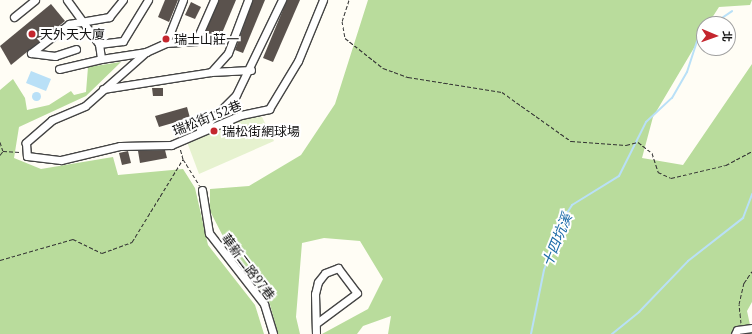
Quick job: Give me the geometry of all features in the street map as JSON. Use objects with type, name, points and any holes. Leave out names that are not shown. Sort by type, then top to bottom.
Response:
[{"type":"street","points":[[14,18],[35,0]]},
{"type":"street","points":[[67,0],[80,21],[100,44],[101,59]]},
{"type":"street","points":[[76,49],[55,56],[31,53],[69,24],[109,17],[123,0]]},
{"type":"street","points":[[100,44],[123,41],[148,0]]},
{"type":"street","points":[[166,43],[183,0]]},
{"type":"street","points":[[59,69],[101,59],[146,52],[166,43],[196,41],[214,0]]},
{"type":"street","points":[[211,72],[228,53],[248,0]]},
{"type":"street","points":[[195,135],[236,95],[251,70],[282,0]]},
{"type":"street","name":"瑞松街152巷","points":[[27,152],[27,156],[56,160],[120,146],[171,145],[241,115],[269,109],[298,61],[323,0]]},
{"type":"street","points":[[27,152],[26,143],[52,120],[85,106],[146,52]]},
{"type":"street","points":[[103,89],[211,72],[251,70]]},
{"type":"street","name":"華新二路97巷","points":[[202,190],[209,233],[264,304],[273,334]]},
{"type":"street","points":[[316,334],[318,322],[315,294],[318,282],[325,273],[338,268],[357,293],[318,322]]},
{"type":"street","points":[[736,334],[738,330],[752,328]]},
{"type":"path","points":[[349,0],[342,21],[345,38],[383,68],[415,78],[502,92],[571,141],[626,145],[638,142],[652,153],[658,172],[671,178],[726,165],[752,151]]},
{"type":"path","points":[[0,142],[3,151]]},
{"type":"path","points":[[179,142],[183,159],[202,190]]},
{"type":"path","points":[[3,151],[27,152]]},
{"type":"path","points":[[0,155],[3,151]]},
{"type":"path","points":[[0,260],[73,239],[102,253],[132,242],[183,159]]},
{"type":"path","points":[[744,328],[739,304],[744,283],[752,271]]},
{"type":"green space","points":[[368,0],[752,0],[750,5],[719,7],[713,16],[696,16],[696,44],[653,117],[642,158],[683,165],[752,64],[752,302],[747,311],[752,334],[388,334],[391,316],[363,326],[357,334],[322,334],[368,309],[383,279],[360,241],[324,238],[302,243],[296,317],[300,334],[278,334],[269,301],[229,248],[210,211],[210,189],[249,186],[301,155],[335,104]]},
{"type":"green space","points":[[121,62],[86,96],[19,127],[14,158],[41,169],[113,157],[118,175],[183,169],[195,188],[208,245],[255,305],[264,334],[0,334],[0,90],[13,79],[25,98],[27,110],[49,105],[71,91],[74,95],[86,92],[88,67]]},
{"type":"green space","points":[[262,117],[274,141],[199,174],[187,142],[241,118]]},
{"type":"water","points":[[31,71],[51,79],[46,91],[26,83]]},
{"type":"water","points":[[36,91],[41,96],[36,101],[31,96]]},
{"type":"building","points":[[165,0],[178,0],[169,22],[158,17]]},
{"type":"building","points":[[219,0],[236,0],[217,45],[202,39]]},
{"type":"building","points":[[253,0],[265,0],[243,53],[235,50]]},
{"type":"building","points":[[287,0],[300,0],[273,62],[263,58]]},
{"type":"building","points":[[191,2],[201,7],[195,19],[185,15]]},
{"type":"building","name":"天外天大廈","points":[[51,4],[65,21],[11,65],[0,46]]},
{"type":"building","points":[[152,88],[163,88],[163,96],[153,96]]},
{"type":"building","points":[[187,107],[190,118],[159,127],[155,116]]},
{"type":"building","points":[[165,150],[167,158],[140,163],[138,151]]},
{"type":"building","points":[[128,151],[131,163],[122,165],[119,153]]},
{"type":"waterway","name":"十四坑溪","points":[[725,16],[732,11]]},
{"type":"waterway","name":"十四坑溪","points":[[531,334],[544,270],[563,219],[572,205],[619,176],[646,122],[672,98],[687,72],[696,44]]},
{"type":"waterway","points":[[612,334],[639,312],[688,261],[743,218],[752,194]]},
{"type":"place","name":"天外天大廈","points":[[32,34]]},
{"type":"place","name":"瑞士山莊一","points":[[166,39]]},
{"type":"place","name":"瑞松街網球場","points":[[214,131]]}]
